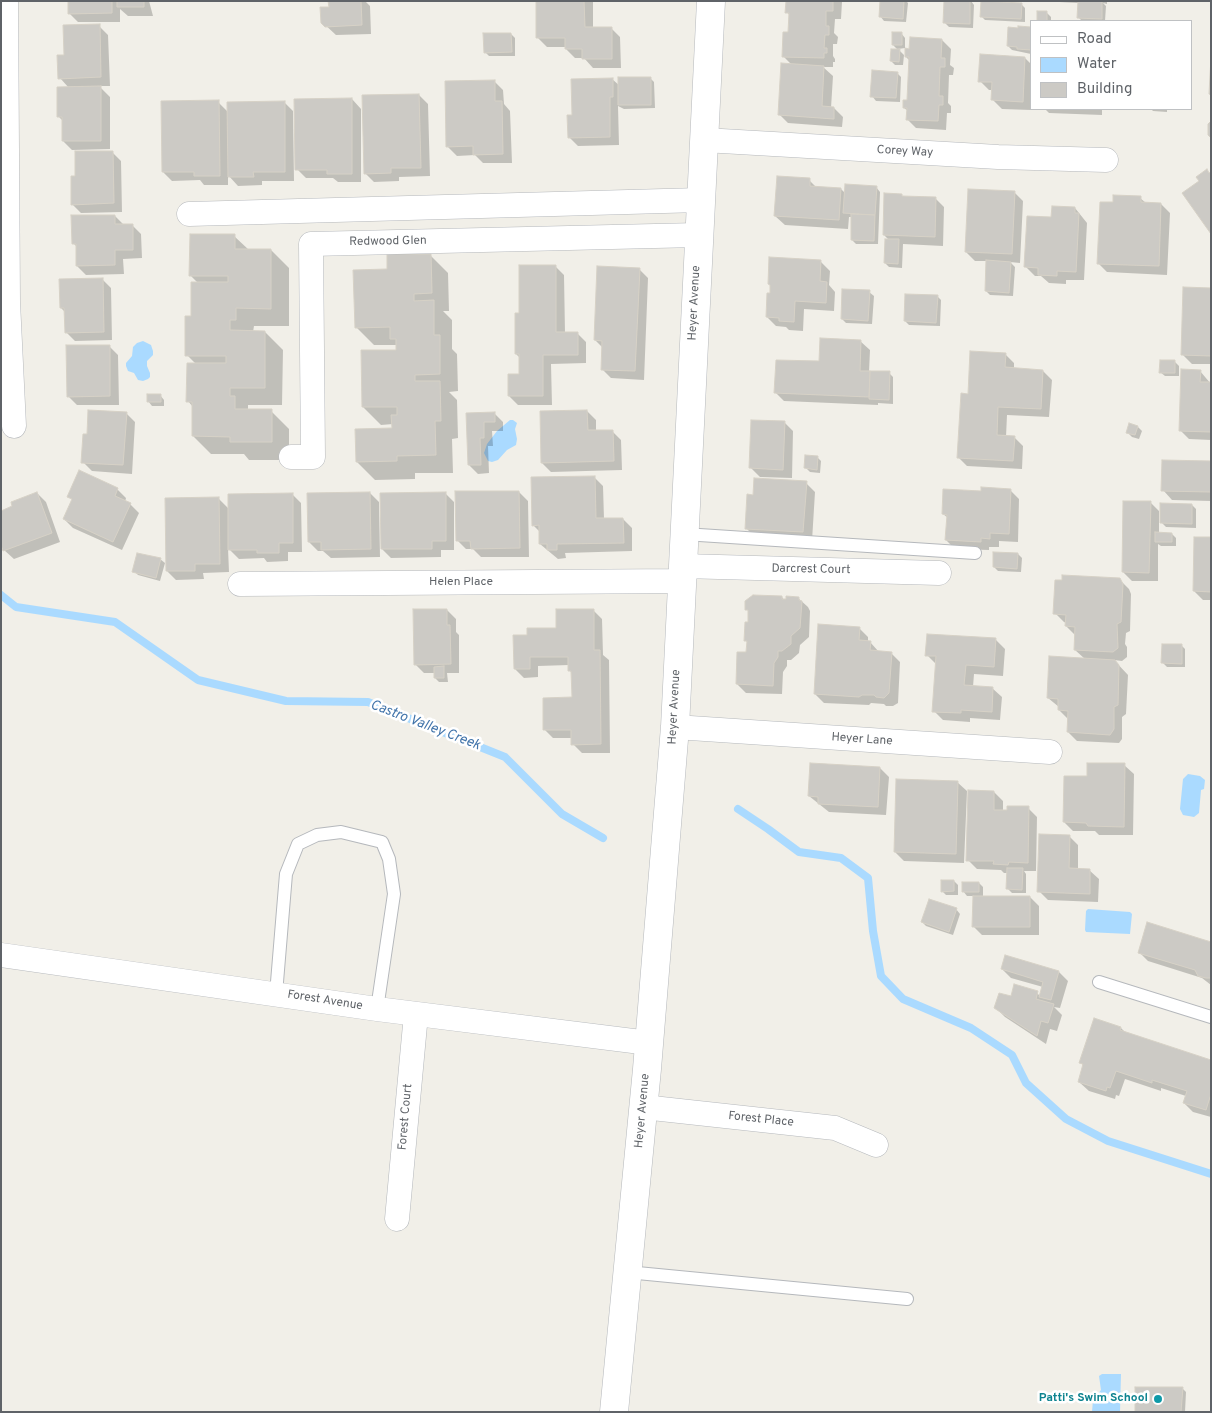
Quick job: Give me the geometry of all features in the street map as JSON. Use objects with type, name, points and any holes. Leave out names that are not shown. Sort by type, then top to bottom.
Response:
[{"type":"street","points":[[6,1],[5,302],[14,426]]},
{"type":"street","name":"Heyer Avenue","points":[[614,1412],[649,1043],[675,727],[711,1]]},
{"type":"street","name":"Corey Way","points":[[704,140],[998,157],[1106,160]]},
{"type":"street","points":[[189,214],[701,200]]},
{"type":"street","name":"Redwood Glen","points":[[291,457],[313,456],[311,244],[698,235]]},
{"type":"street","name":"Darcrest Court","points":[[682,574],[939,573]]},
{"type":"street","name":"Helen Place","points":[[240,584],[682,574]]},
{"type":"street","name":"Heyer Lane","points":[[675,727],[1050,752]]},
{"type":"street","name":"Forest Avenue","points":[[1,955],[377,1009],[649,1043]]},
{"type":"street","name":"Forest Court","points":[[397,1219],[416,1014]]},
{"type":"street","name":"Forest Place","points":[[643,1106],[835,1128],[876,1144]]},
{"type":"lane","points":[[684,534],[975,553]]},
{"type":"lane","points":[[276,994],[286,874],[298,844],[317,835],[340,832],[382,842],[389,859],[394,894],[377,1009]]},
{"type":"lane","points":[[1099,982],[1211,1017]]},
{"type":"lane","points":[[627,1272],[907,1299]]},
{"type":"water","points":[[143,341],[151,345],[153,355],[147,361],[150,377],[143,381],[138,380],[134,373],[128,371],[126,363],[132,356],[133,347]]},
{"type":"water","points":[[510,420],[517,423],[515,429],[516,445],[507,450],[498,460],[488,461],[484,453],[487,444],[497,431]]},
{"type":"water","points":[[1188,774],[1200,776],[1205,780],[1204,789],[1201,790],[1199,813],[1194,817],[1183,815],[1180,809],[1183,779]]},
{"type":"water","points":[[1088,909],[1130,912],[1132,914],[1130,934],[1086,932],[1086,911]]},
{"type":"water","points":[[1102,1374],[1121,1374],[1120,1412],[1092,1412],[1093,1400],[1101,1390],[1099,1376]]},
{"type":"building","points":[[68,1],[112,1],[112,13],[68,14]]},
{"type":"building","points":[[117,1],[144,1],[144,7],[117,7]]},
{"type":"building","points":[[328,1],[361,1],[362,25],[325,27],[321,23],[320,7],[329,7]]},
{"type":"building","points":[[536,1],[584,1],[585,27],[612,27],[612,59],[582,59],[582,49],[565,49],[565,38],[536,38]]},
{"type":"building","points":[[786,1],[833,1],[833,11],[826,11],[826,26],[829,26],[829,35],[825,35],[824,48],[827,48],[827,53],[824,53],[824,58],[782,57],[783,32],[788,32],[789,13],[785,13]]},
{"type":"building","points":[[880,1],[904,1],[903,19],[879,17]]},
{"type":"building","points":[[944,1],[970,1],[970,24],[943,23]]},
{"type":"building","points":[[981,1],[1022,3],[1021,19],[980,17]]},
{"type":"building","points":[[1078,1],[1102,1],[1102,19],[1077,18]]},
{"type":"building","points":[[1037,11],[1047,11],[1047,20],[1037,20]]},
{"type":"building","points":[[100,24],[101,77],[58,79],[57,55],[64,55],[63,25]]},
{"type":"building","points":[[1018,26],[1030,27],[1030,50],[1007,46],[1008,27],[1018,28]]},
{"type":"building","points":[[892,32],[902,32],[902,45],[892,45]]},
{"type":"building","points":[[483,33],[511,33],[512,52],[484,53]]},
{"type":"building","points":[[910,37],[942,39],[941,58],[945,58],[945,67],[940,67],[939,96],[943,96],[943,105],[939,105],[938,121],[906,120],[907,108],[903,108],[903,100],[907,100],[909,57],[905,57],[905,48],[909,49]]},
{"type":"building","points":[[891,49],[900,49],[899,62],[890,61]]},
{"type":"building","points":[[980,54],[1025,57],[1023,102],[991,100],[992,82],[978,82]]},
{"type":"building","points":[[1211,57],[1211,95],[1209,94]]},
{"type":"building","points":[[781,63],[824,66],[822,106],[834,107],[834,119],[778,115]]},
{"type":"building","points":[[872,70],[898,72],[896,98],[870,97]]},
{"type":"building","points":[[618,77],[651,77],[651,105],[618,105]]},
{"type":"building","points":[[613,78],[613,97],[610,97],[610,137],[568,138],[567,115],[572,115],[571,79]]},
{"type":"building","points":[[495,80],[495,101],[502,101],[503,154],[473,155],[473,146],[446,147],[445,81]]},
{"type":"building","points":[[101,86],[101,141],[62,141],[62,117],[57,117],[57,87]]},
{"type":"building","points":[[419,94],[421,168],[391,168],[391,173],[364,174],[362,95]]},
{"type":"building","points":[[352,98],[352,174],[327,174],[327,170],[295,170],[294,99]]},
{"type":"building","points":[[219,100],[220,176],[194,176],[194,172],[162,172],[161,101]]},
{"type":"building","points":[[285,101],[285,172],[253,172],[254,177],[228,177],[227,102]]},
{"type":"building","points":[[1211,121],[1211,138],[1208,135],[1208,124]]},
{"type":"building","points":[[75,151],[113,151],[114,203],[71,205],[71,176],[75,176]]},
{"type":"building","points":[[1207,169],[1209,173],[1211,172],[1211,234],[1182,193],[1199,181],[1196,177]]},
{"type":"building","points":[[777,176],[810,178],[810,186],[841,188],[839,220],[774,216]]},
{"type":"building","points":[[845,184],[877,186],[875,215],[843,213]]},
{"type":"building","points":[[968,189],[1015,191],[1012,254],[965,252]]},
{"type":"building","points":[[884,193],[902,194],[902,196],[936,197],[935,237],[883,235]]},
{"type":"building","points":[[1113,195],[1141,196],[1141,202],[1161,203],[1159,266],[1097,264],[1100,202],[1113,202]]},
{"type":"building","points":[[1052,206],[1075,207],[1075,213],[1079,213],[1076,272],[1057,271],[1057,276],[1038,275],[1038,268],[1024,267],[1027,216],[1051,217]]},
{"type":"building","points":[[851,214],[875,215],[874,241],[851,240]]},
{"type":"building","points":[[71,215],[115,215],[115,224],[133,224],[133,250],[115,250],[115,265],[76,266],[76,244],[72,244]]},
{"type":"building","points":[[190,234],[235,234],[235,249],[271,249],[271,309],[236,308],[236,320],[230,320],[230,330],[265,331],[265,388],[230,388],[230,396],[235,396],[235,409],[272,409],[272,442],[230,442],[230,437],[192,436],[192,402],[186,402],[187,363],[226,363],[226,356],[185,356],[185,316],[191,316],[191,282],[228,282],[228,276],[189,276]]},
{"type":"building","points":[[885,239],[899,239],[898,264],[884,263]]},
{"type":"building","points":[[387,254],[431,254],[432,293],[414,294],[414,301],[434,300],[434,335],[440,335],[440,374],[415,375],[415,381],[440,381],[441,421],[435,421],[436,455],[397,456],[397,461],[356,462],[355,429],[392,428],[391,415],[397,415],[397,407],[362,407],[361,350],[396,350],[396,339],[390,339],[390,327],[355,328],[353,270],[387,269]]},
{"type":"building","points":[[769,257],[821,260],[820,281],[827,282],[826,303],[795,301],[794,322],[779,321],[779,318],[766,317],[767,293],[770,293],[770,285],[768,284]]},
{"type":"building","points":[[986,260],[1011,262],[1009,293],[985,291]]},
{"type":"building","points":[[519,265],[556,265],[556,332],[578,332],[578,355],[543,355],[543,396],[508,396],[508,374],[519,374],[519,354],[515,354],[515,313],[519,313]]},
{"type":"building","points":[[597,266],[640,268],[635,371],[601,370],[602,341],[594,340]]},
{"type":"building","points":[[103,278],[104,332],[65,333],[64,308],[60,308],[59,279]]},
{"type":"building","points":[[1183,287],[1211,288],[1211,356],[1181,355]]},
{"type":"building","points":[[842,289],[870,290],[868,321],[841,319]]},
{"type":"building","points":[[905,294],[938,295],[936,323],[904,321]]},
{"type":"building","points":[[820,338],[861,340],[860,371],[870,371],[869,397],[774,393],[776,360],[819,361]]},
{"type":"building","points":[[66,345],[110,345],[110,396],[67,397]]},
{"type":"building","points":[[970,351],[1006,353],[1005,367],[1043,370],[1041,409],[998,407],[997,435],[1015,436],[1013,461],[957,458],[961,393],[968,394]]},
{"type":"building","points":[[1160,360],[1175,360],[1175,373],[1159,373]]},
{"type":"building","points":[[1181,369],[1201,370],[1200,382],[1211,382],[1211,432],[1179,431]]},
{"type":"building","points":[[870,371],[890,371],[889,400],[869,399]]},
{"type":"building","points":[[147,394],[161,394],[161,402],[147,402]]},
{"type":"building","points":[[88,410],[127,412],[123,465],[81,463],[83,434],[87,434]]},
{"type":"building","points":[[587,410],[588,430],[613,430],[614,461],[541,463],[540,411]]},
{"type":"building","points":[[495,412],[495,422],[484,422],[484,438],[480,438],[481,465],[468,465],[466,413]]},
{"type":"building","points":[[751,420],[785,421],[783,470],[749,468]]},
{"type":"building","points":[[1129,423],[1138,426],[1135,435],[1126,433]]},
{"type":"building","points":[[805,455],[818,456],[817,470],[804,468]]},
{"type":"building","points":[[1162,460],[1211,461],[1211,492],[1161,491]]},
{"type":"building","points":[[79,470],[118,488],[115,496],[131,503],[113,542],[63,519],[72,499],[67,497]]},
{"type":"building","points":[[595,476],[596,518],[623,518],[624,543],[557,544],[557,550],[547,550],[547,544],[539,544],[539,525],[532,526],[531,477]]},
{"type":"building","points":[[754,478],[807,481],[803,532],[745,529],[747,494],[753,495]]},
{"type":"building","points":[[981,487],[1011,489],[1009,534],[990,533],[990,539],[981,538],[981,542],[945,540],[947,515],[942,514],[943,489],[981,491]]},
{"type":"building","points":[[455,491],[519,491],[520,548],[471,549],[470,541],[456,541]]},
{"type":"building","points":[[37,492],[52,533],[3,551],[1,545],[1,511],[12,506],[11,502]]},
{"type":"building","points":[[370,492],[371,549],[321,550],[321,542],[308,542],[307,493]]},
{"type":"building","points":[[446,492],[446,541],[432,541],[432,549],[381,549],[380,493]]},
{"type":"building","points":[[293,493],[293,543],[279,543],[279,553],[257,553],[257,550],[228,550],[228,494]]},
{"type":"building","points":[[219,497],[220,564],[195,564],[195,571],[166,571],[165,498]]},
{"type":"building","points":[[1123,501],[1151,501],[1149,573],[1122,572]]},
{"type":"building","points":[[1160,503],[1192,504],[1192,524],[1160,523]]},
{"type":"building","points":[[1155,532],[1172,533],[1172,542],[1155,542]]},
{"type":"building","points":[[1194,537],[1211,537],[1211,592],[1193,591]]},
{"type":"building","points":[[993,552],[1018,553],[1017,569],[993,567]]},
{"type":"building","points":[[137,553],[161,558],[156,578],[132,572]]},
{"type":"building","points":[[1062,575],[1120,578],[1123,584],[1121,622],[1117,624],[1118,648],[1113,652],[1074,650],[1075,627],[1065,626],[1066,615],[1053,614],[1055,580],[1062,580]]},
{"type":"building","points":[[753,595],[782,596],[782,599],[786,599],[786,596],[799,597],[799,600],[802,601],[800,628],[791,636],[791,644],[782,651],[778,651],[778,657],[774,663],[773,686],[736,684],[737,652],[746,652],[747,641],[744,641],[745,622],[748,622],[748,610],[745,610],[745,601]]},
{"type":"building","points":[[413,609],[447,609],[447,625],[450,625],[451,664],[414,665]]},
{"type":"building","points":[[556,609],[594,609],[594,650],[600,650],[601,744],[571,745],[571,730],[543,730],[543,698],[572,697],[571,671],[568,671],[568,657],[530,657],[530,669],[514,669],[513,635],[527,635],[527,628],[556,628]]},
{"type":"building","points":[[818,624],[860,627],[859,640],[871,641],[870,650],[892,652],[889,693],[884,698],[874,695],[862,695],[859,697],[814,694]]},
{"type":"building","points":[[927,634],[996,638],[994,667],[966,665],[964,685],[993,687],[992,712],[961,710],[961,713],[932,712],[936,656],[925,656]]},
{"type":"building","points":[[1162,644],[1182,644],[1182,664],[1161,663]]},
{"type":"building","points":[[1049,656],[1115,660],[1119,665],[1118,705],[1114,707],[1114,729],[1110,735],[1067,732],[1068,711],[1058,710],[1058,699],[1047,698]]},
{"type":"building","points":[[444,666],[444,678],[434,678],[434,667]]},
{"type":"building","points":[[810,763],[880,767],[878,807],[818,804],[818,797],[808,796]]},
{"type":"building","points":[[1087,763],[1125,763],[1124,827],[1088,826],[1086,823],[1063,822],[1064,776],[1087,776]]},
{"type":"building","points":[[896,779],[958,781],[956,854],[894,852]]},
{"type":"building","points":[[968,790],[994,791],[994,810],[1007,810],[1007,806],[1029,806],[1028,863],[1009,862],[1008,865],[993,864],[994,861],[966,861]]},
{"type":"building","points":[[1039,834],[1070,835],[1069,868],[1090,869],[1090,894],[1037,892]]},
{"type":"building","points":[[1007,868],[1023,868],[1022,890],[1006,889]]},
{"type":"building","points":[[941,880],[954,880],[954,891],[941,892]]},
{"type":"building","points":[[962,882],[979,882],[979,892],[962,892]]},
{"type":"building","points":[[973,896],[1030,896],[1030,927],[972,927]]},
{"type":"building","points":[[929,899],[957,908],[949,932],[921,922]]},
{"type":"building","points":[[1147,922],[1211,942],[1211,978],[1198,976],[1195,970],[1138,953]]},
{"type":"building","points":[[1005,955],[1059,971],[1051,1000],[1039,997],[1043,982],[1001,969]]},
{"type":"building","points":[[1014,984],[1038,991],[1036,999],[1054,1004],[1048,1023],[1041,1021],[1037,1036],[994,1008],[999,993],[1011,996]]},
{"type":"building","points":[[1094,1018],[1121,1027],[1120,1030],[1211,1060],[1211,1094],[1206,1110],[1183,1103],[1187,1091],[1152,1080],[1152,1083],[1116,1071],[1110,1088],[1107,1087],[1106,1091],[1078,1082],[1083,1064],[1079,1063]]},
{"type":"building","name":"Patti's Swim School","points":[[1135,1387],[1183,1387],[1181,1412],[1135,1412]]},
{"type":"waterway","name":"Castro Valley Creek","points":[[1,595],[16,607],[115,622],[198,680],[286,701],[368,702],[505,757],[562,814],[603,838]]},
{"type":"waterway","name":"Castro Valley Creek","points":[[738,809],[799,852],[841,858],[868,878],[873,931],[881,976],[903,999],[971,1028],[1012,1055],[1026,1083],[1066,1119],[1108,1141],[1211,1174]]},
{"type":"place","name":"Patti's Swim School","points":[[1158,1399]]}]
